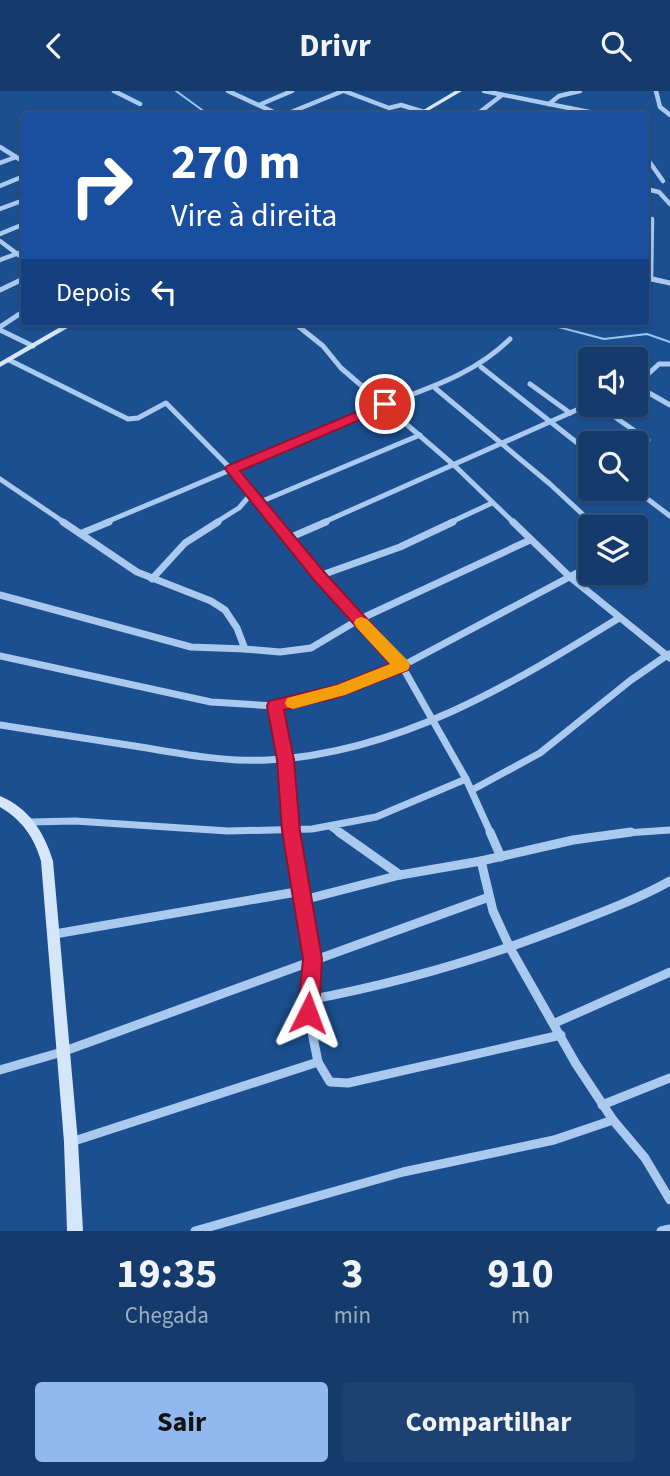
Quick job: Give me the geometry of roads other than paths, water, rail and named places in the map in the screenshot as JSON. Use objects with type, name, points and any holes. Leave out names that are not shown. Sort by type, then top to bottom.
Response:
[{"type":"street","points":[[114,91],[140,104]]},
{"type":"street","points":[[228,91],[275,112]]},
{"type":"street","points":[[259,105],[292,91]]},
{"type":"street","points":[[290,112],[343,91],[390,108],[401,105],[417,112]]},
{"type":"street","points":[[424,112],[459,91]]},
{"type":"street","points":[[484,91],[589,112]]},
{"type":"street","points":[[519,98],[525,91]]},
{"type":"street","points":[[549,104],[556,97],[580,91]]},
{"type":"street","points":[[656,91],[660,107],[670,115]]},
{"type":"street","points":[[481,112],[502,95]]},
{"type":"street","points":[[0,147],[21,160]]},
{"type":"street","points":[[0,163],[16,157]]},
{"type":"street","points":[[649,160],[663,181]]},
{"type":"street","points":[[0,186],[21,177]]},
{"type":"street","points":[[649,190],[659,192],[670,204]]},
{"type":"street","points":[[0,209],[21,201]]},
{"type":"street","points":[[649,263],[652,219]]},
{"type":"street","points":[[0,234],[21,225]]},
{"type":"street","points":[[0,241],[21,256]]},
{"type":"street","points":[[0,260],[21,252]]},
{"type":"street","points":[[649,278],[670,283]]},
{"type":"street","points":[[0,290],[21,280]]},
{"type":"street","points":[[21,313],[0,329],[33,346]]},
{"type":"street","points":[[0,365],[67,326]]},
{"type":"street","points":[[298,326],[323,345],[341,368],[455,466],[570,577],[669,655],[631,680],[551,746],[472,790]]},
{"type":"street","points":[[82,533],[385,404],[435,388],[481,367],[510,339]]},
{"type":"street","points":[[9,360],[128,419],[138,418],[166,403],[231,469],[319,576],[402,666],[436,721],[472,790],[501,857]]},
{"type":"street","points":[[648,374],[659,364],[670,364]]},
{"type":"street","points":[[481,367],[578,443]]},
{"type":"street","points":[[530,384],[570,413]]},
{"type":"street","points":[[435,388],[583,515]]},
{"type":"street","points":[[648,392],[670,405]]},
{"type":"street","points":[[289,538],[578,409]]},
{"type":"street","points":[[615,417],[635,431]]},
{"type":"street","points":[[260,502],[421,435]]},
{"type":"street","points":[[0,479],[82,533],[121,563],[152,579],[211,601],[225,610],[237,628],[244,649]]},
{"type":"street","points":[[152,579],[191,538],[242,508],[252,493]]},
{"type":"street","points":[[648,499],[670,516]]},
{"type":"street","points":[[319,576],[400,547],[492,503]]},
{"type":"street","points":[[0,595],[191,647],[280,652],[311,648],[358,620],[530,540]]},
{"type":"street","points":[[0,656],[211,702],[275,706],[339,691],[402,666],[578,573]]},
{"type":"street","points":[[0,725],[209,758],[286,760],[348,751],[436,721],[511,684],[619,618]]},
{"type":"street","points":[[275,706],[286,760],[291,831],[313,959],[308,1000],[318,1062],[330,1082],[348,1083],[561,1035]]},
{"type":"street","points":[[31,822],[72,821],[197,830],[291,831],[360,822],[394,811],[466,779]]},
{"type":"street","points":[[0,801],[31,822],[42,842],[47,861],[71,1142],[75,1231]]},
{"type":"street","points":[[330,827],[400,875]]},
{"type":"street","points":[[55,934],[302,896],[617,833],[670,830]]},
{"type":"street","points":[[481,861],[489,897],[510,948],[602,1105],[645,1159],[670,1200]]},
{"type":"street","points":[[308,1000],[440,971],[510,948],[640,898],[670,880]]},
{"type":"street","points":[[0,1070],[62,1052],[489,897]]},
{"type":"street","points":[[555,1023],[670,972]]},
{"type":"street","points":[[71,1142],[318,1062]]},
{"type":"street","points":[[602,1105],[670,1078]]},
{"type":"street","points":[[195,1231],[403,1172],[554,1140],[612,1120]]},
{"type":"street","points":[[661,1231],[670,1229]]},
{"type":"waterway","points":[[176,91],[205,112]]},
{"type":"waterway","points":[[554,326],[604,339],[647,334],[670,342]]}]
